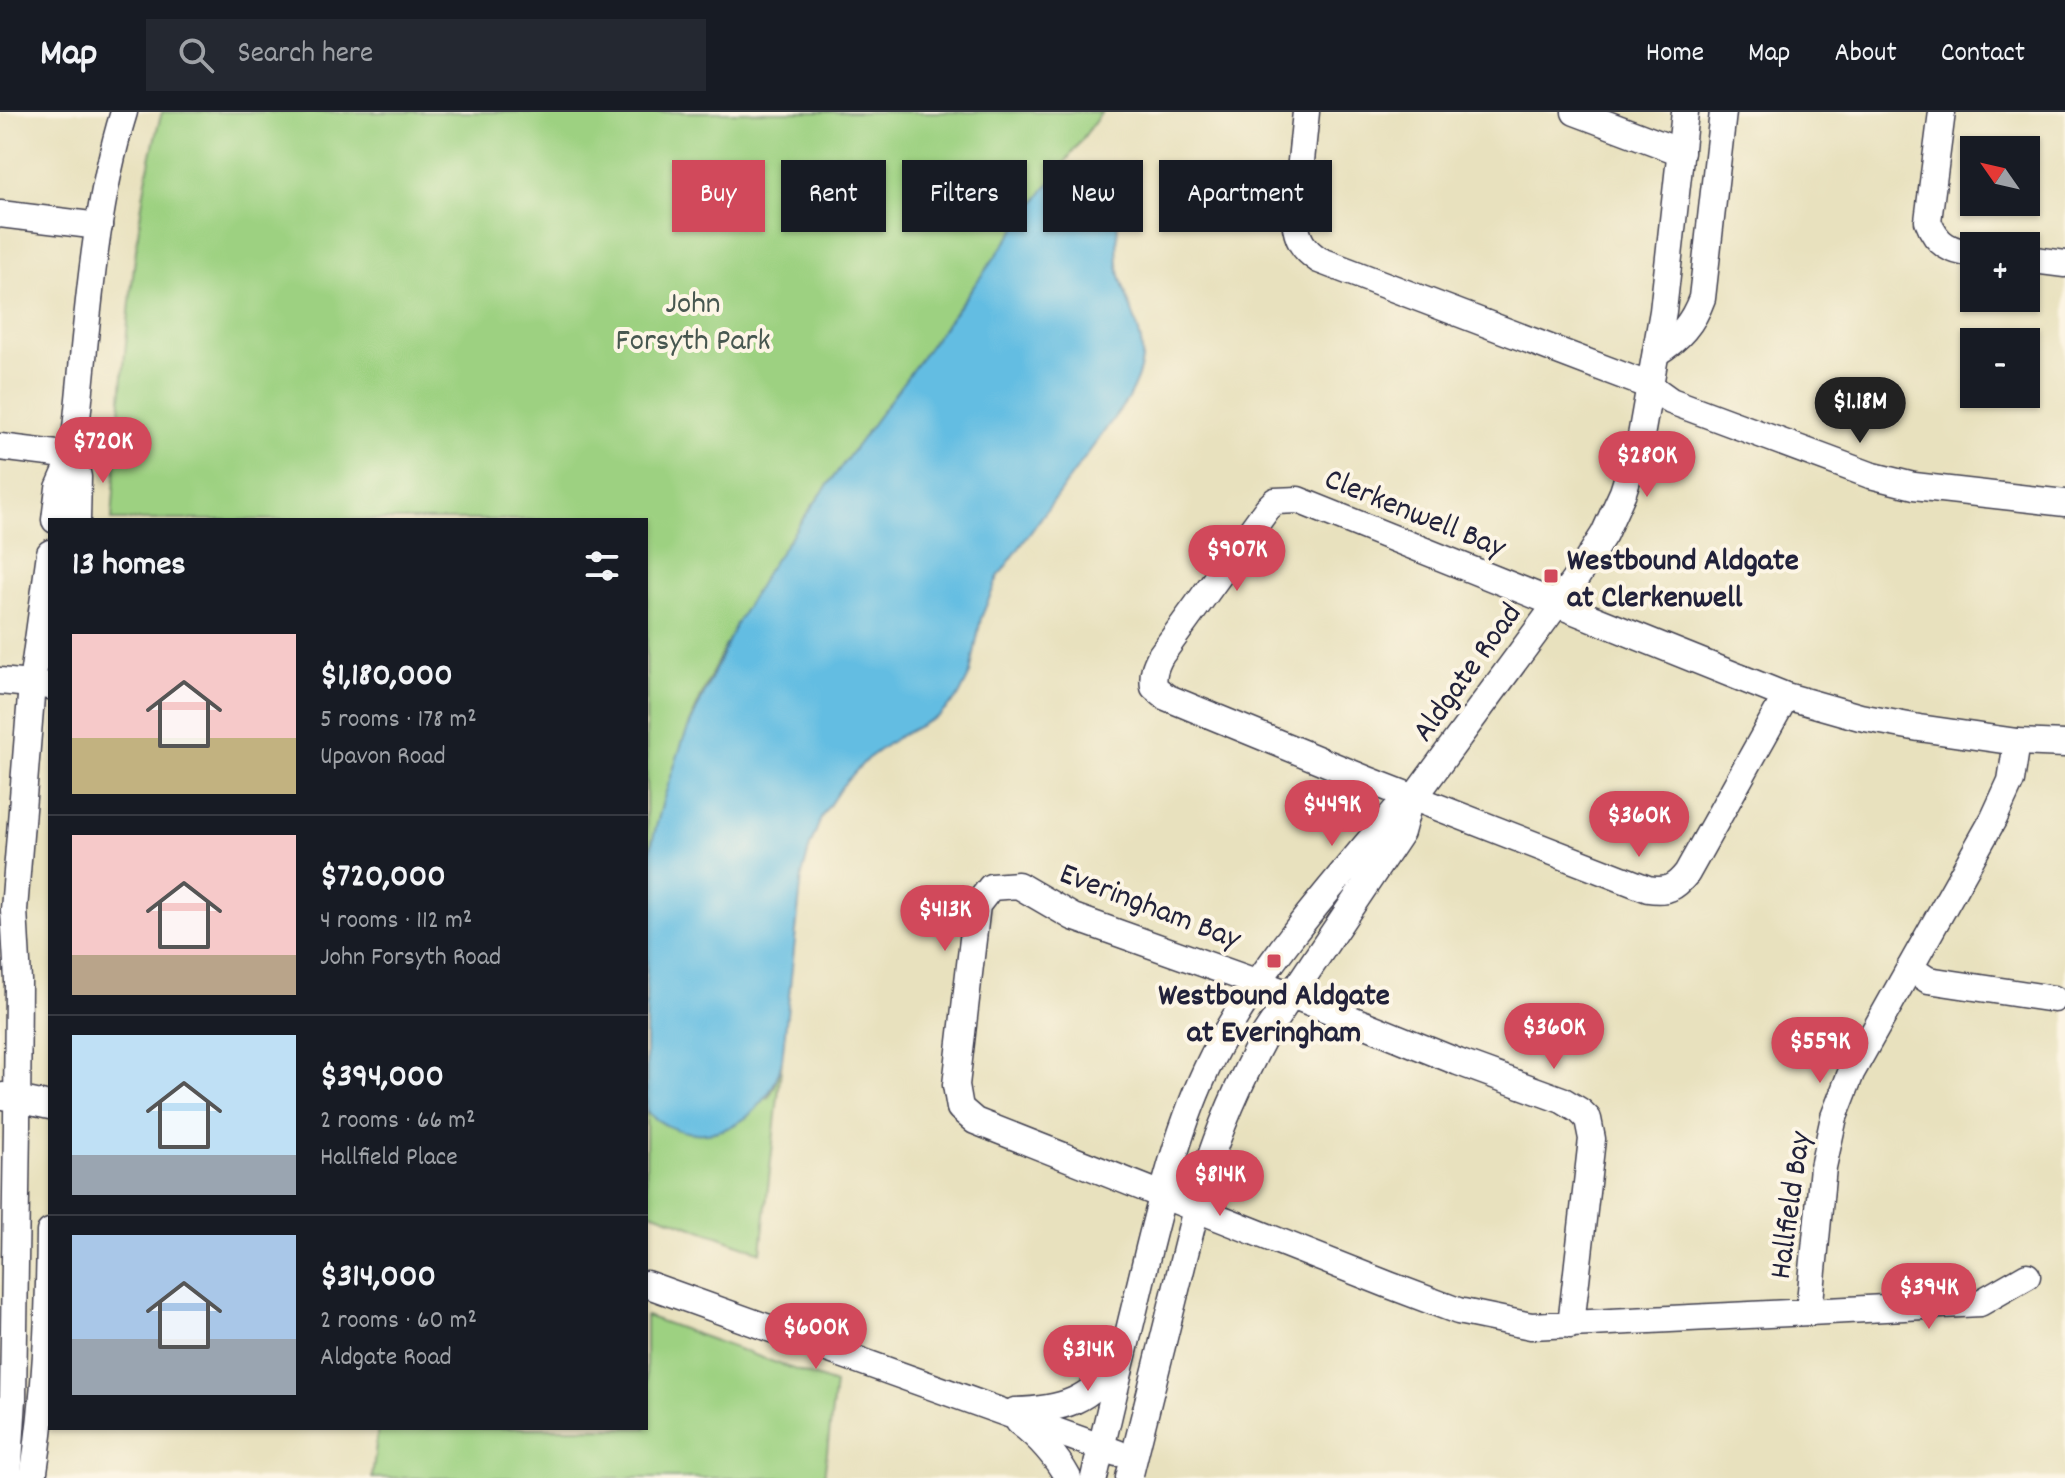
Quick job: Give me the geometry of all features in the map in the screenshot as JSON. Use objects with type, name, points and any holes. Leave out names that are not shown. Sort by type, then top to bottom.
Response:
[{"type":"street","points":[[55,518],[59,488],[73,456],[99,226],[124,112]]},
{"type":"street","points":[[1306,112],[1295,220],[1297,236],[1310,254],[1319,260],[1650,386],[1671,401],[1870,475],[1914,486],[2065,503]]},
{"type":"street","points":[[1575,112],[1681,152]]},
{"type":"street","name":"Aldgate Road","points":[[1132,1468],[1179,1201],[1188,1113],[1203,1077],[1230,1027],[1275,989],[1401,832],[1411,802],[1557,604],[1604,534],[1623,492],[1641,436],[1656,353],[1685,112]]},
{"type":"street","points":[[1656,353],[1675,341],[1695,316],[1702,298],[1723,112]]},
{"type":"street","points":[[1942,112],[1928,221],[1935,238],[1944,246],[1960,252]]},
{"type":"street","points":[[0,214],[99,226]]},
{"type":"street","points":[[2040,261],[2065,264]]},
{"type":"street","points":[[0,447],[73,456]]},
{"type":"street","points":[[73,456],[78,477],[77,518]]},
{"type":"street","name":"Clerkenwell Bay","points":[[1411,802],[1166,697],[1154,687],[1154,668],[1161,655],[1267,509],[1275,501],[1287,499],[1298,500],[1557,604]]},
{"type":"street","points":[[33,1478],[42,1423],[8,1097],[18,981],[7,909],[41,685],[48,582]]},
{"type":"street","points":[[1557,604],[1786,696],[1860,717],[2017,742],[2065,744]]},
{"type":"street","points":[[0,681],[41,685]]},
{"type":"street","points":[[1411,802],[1663,892],[1677,885],[1687,873],[1786,696]]},
{"type":"street","name":"Hallfield Bay","points":[[1179,1201],[1458,1311],[1531,1326],[1809,1312],[1823,1167],[1834,1117],[1851,1073],[1994,818],[2011,781],[2017,742]]},
{"type":"street","name":"Aldgate Road","points":[[1094,1478],[1123,1351],[1179,1201],[1216,1139],[1266,1033],[1275,989],[1385,823],[1395,811],[1411,802]]},
{"type":"street","name":"Everingham Bay","points":[[1179,1201],[975,1121],[960,1108],[956,1085],[977,905],[991,887],[1018,885],[1073,917],[1275,989]]},
{"type":"street","points":[[1910,968],[1928,980],[2054,999]]},
{"type":"street","points":[[0,1028],[18,981]]},
{"type":"street","points":[[1275,989],[1562,1100],[1588,1119],[1592,1139],[1571,1325]]},
{"type":"street","points":[[8,1097],[48,1106]]},
{"type":"street","points":[[0,1148],[16,1186]]},
{"type":"street","points":[[8,1478],[13,1399],[29,1308],[48,1239]]},
{"type":"street","points":[[1809,1312],[1980,1303],[2027,1276]]},
{"type":"street","points":[[648,1285],[1101,1447],[1132,1468]]},
{"type":"street","points":[[1003,1411],[1040,1411],[1076,1400],[1101,1383],[1123,1351]]},
{"type":"street","points":[[1003,1411],[1045,1445],[1068,1478]]},
{"type":"green space","name":"John Forsyth Park","points":[[162,112],[1102,112],[1067,160],[1043,160],[1043,192],[1027,214],[1027,160],[902,160],[902,232],[1014,232],[805,516],[753,597],[707,682],[672,773],[648,858],[648,518],[112,518],[136,247],[146,179]]},
{"type":"green space","points":[[782,1060],[761,1252],[648,1211],[648,1113],[652,1116],[768,1098],[775,1086]]},
{"type":"green space","points":[[648,1317],[835,1384],[824,1478],[372,1478],[378,1430],[648,1430]]},
{"type":"water","points":[[1043,192],[1043,232],[1117,232],[1119,271],[1142,349],[1141,365],[1134,385],[1127,400],[998,577],[981,618],[970,674],[959,696],[939,716],[896,738],[867,759],[842,786],[822,816],[802,876],[782,1060],[775,1083],[763,1102],[729,1128],[708,1133],[687,1132],[666,1125],[648,1112],[648,857],[683,740],[736,624],[767,571],[1013,232],[1027,232],[1027,214]]},
{"type":"place","name":"Westbound Aldgate at Clerkenwell","points":[[1551,576]]},
{"type":"place","name":"Westbound Aldgate at Everingham","points":[[1274,961]]}]
